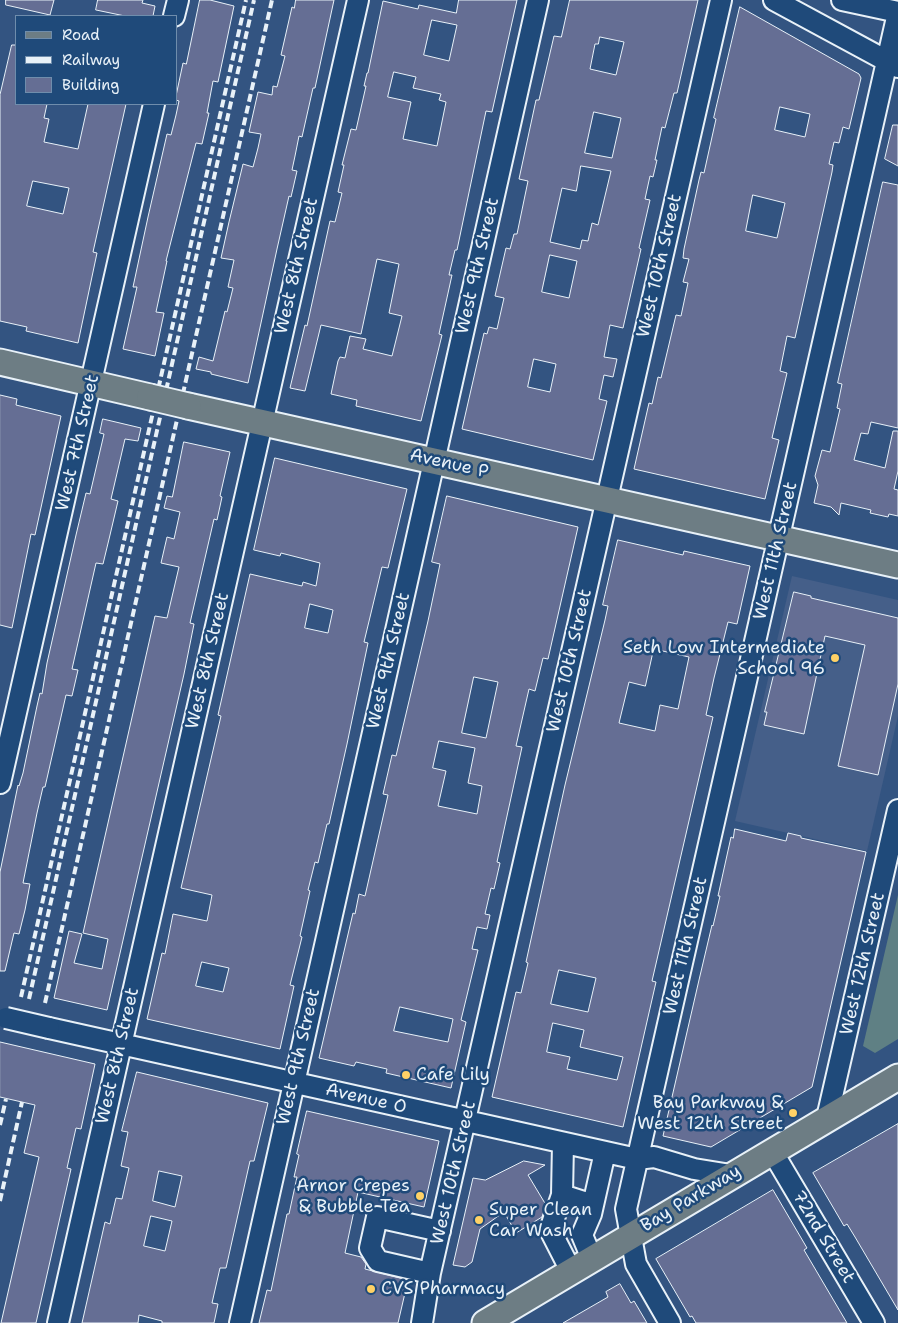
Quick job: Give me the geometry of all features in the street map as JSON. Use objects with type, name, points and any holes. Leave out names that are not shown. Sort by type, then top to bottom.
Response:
[{"type":"main road","name":"Avenue P","points":[[0,362],[898,565]]},
{"type":"main road","name":"Bay Parkway","points":[[485,1323],[898,1077]]},
{"type":"street","points":[[174,15],[178,0]]},
{"type":"street","name":"West 8th Street","points":[[58,1323],[358,0]]},
{"type":"street","name":"West 9th Street","points":[[240,1323],[538,0]]},
{"type":"street","name":"West 10th Street","points":[[422,1323],[430,1273],[721,0]]},
{"type":"street","points":[[774,0],[893,64]]},
{"type":"street","points":[[842,0],[898,12]]},
{"type":"street","name":"West 11th Street","points":[[670,1323],[636,1264],[626,1209],[779,539],[893,64],[898,12]]},
{"type":"street","name":"West 7th Street","points":[[0,782],[154,105]]},
{"type":"street","name":"West 12th Street","points":[[827,1118],[898,810]]},
{"type":"street","name":"Avenue O","points":[[3,1017],[604,1152],[637,1159],[654,1157],[694,1169],[731,1175]]},
{"type":"street","points":[[563,1143],[562,1195],[550,1230],[582,1265]]},
{"type":"street","name":"72nd Street","points":[[772,1151],[874,1323]]},
{"type":"street","points":[[582,1265],[582,1235],[591,1214],[604,1152]]},
{"type":"street","points":[[562,1195],[593,1205]]},
{"type":"street","points":[[430,1273],[378,1261],[370,1248],[377,1217],[440,1232]]},
{"type":"shaded area","name":"Seth Low Intermediate School 96","points":[[792,576],[898,600],[898,716],[867,851],[735,821]]},
{"type":"green space","points":[[898,895],[898,1039],[875,1053],[863,1046]]},
{"type":"building","points":[[6,0],[54,0],[50,15],[6,5]]},
{"type":"building","points":[[98,0],[143,0],[142,3],[155,6],[153,15],[120,15],[96,10]]},
{"type":"building","points":[[200,0],[210,0],[234,6],[218,82],[213,81],[207,113],[209,113],[202,144],[196,143],[166,261],[156,312],[164,313],[155,356],[123,349],[137,287],[133,287],[148,217],[167,134],[171,135],[176,115],[179,101],[178,87],[183,63],[186,64]]},
{"type":"building","points":[[296,0],[334,0],[315,88],[313,88],[302,137],[299,136],[292,170],[297,171],[291,197],[289,196],[248,383],[196,369],[199,357],[213,361],[225,311],[227,312],[233,288],[228,287],[234,260],[221,258],[243,164],[253,167],[258,148],[261,134],[249,132],[258,92],[272,95],[273,86],[277,87],[285,56],[281,55],[292,7],[294,8]]},
{"type":"building","points":[[459,0],[517,0],[492,112],[486,111],[457,250],[455,250],[449,275],[452,275],[439,334],[442,335],[421,421],[356,406],[357,400],[331,394],[338,361],[340,357],[345,358],[350,336],[366,339],[363,349],[392,356],[402,316],[389,313],[399,264],[377,259],[361,334],[321,325],[305,391],[290,388],[305,325],[307,326],[330,221],[335,222],[342,193],[338,192],[344,165],[342,165],[351,129],[356,130],[383,1],[418,9],[419,5],[456,13]],"holes":[[[432,20],[457,25],[449,61],[424,55]],[[394,72],[416,77],[413,88],[441,94],[439,100],[446,102],[437,146],[403,139],[411,102],[388,97]]]},
{"type":"building","points":[[570,0],[698,0],[677,93],[674,93],[665,128],[662,127],[653,177],[650,176],[645,199],[650,200],[623,328],[610,325],[604,357],[617,359],[613,377],[604,375],[599,399],[607,401],[593,460],[462,429],[484,333],[487,334],[489,327],[497,329],[504,298],[495,296],[506,248],[510,249],[514,234],[517,234],[528,181],[519,179],[536,100],[539,100],[554,36],[561,37]],"holes":[[[600,37],[624,42],[616,75],[590,69],[595,44],[598,44]],[[594,112],[621,118],[612,158],[585,153]],[[581,166],[611,171],[598,225],[592,223],[588,241],[582,240],[580,249],[550,242],[562,188],[576,191]],[[550,255],[577,261],[569,298],[542,292]],[[534,359],[556,364],[550,392],[528,387]]]},
{"type":"building","points":[[740,7],[859,74],[861,78],[849,129],[843,127],[839,143],[834,142],[829,164],[833,165],[832,172],[795,338],[787,336],[780,371],[787,373],[772,438],[779,440],[765,499],[634,469],[649,403],[652,404],[658,377],[661,378],[676,315],[681,316],[688,283],[683,282],[689,259],[683,258],[684,249],[701,172],[704,173],[716,119],[714,118]],"holes":[[[780,107],[810,114],[805,137],[775,130]],[[753,195],[785,203],[777,238],[746,231]]]},
{"type":"building","points":[[12,45],[15,45],[15,105],[47,105],[44,118],[49,119],[44,142],[78,149],[88,105],[126,105],[93,252],[97,253],[78,343],[26,331],[27,327],[0,321],[0,95]],"holes":[[[33,181],[69,188],[63,214],[27,206]]]},
{"type":"building","points":[[893,125],[898,125],[898,166],[885,159]]},
{"type":"building","points":[[883,182],[898,185],[898,428],[871,422],[868,434],[861,433],[854,460],[885,468],[893,431],[898,431],[898,471],[894,489],[898,490],[898,516],[889,514],[888,517],[870,513],[871,510],[841,503],[839,515],[831,507],[814,503],[818,485],[815,476],[822,450],[830,452],[840,409],[837,408],[842,384],[838,383]]},
{"type":"building","points":[[0,395],[17,399],[16,405],[61,416],[35,535],[31,534],[12,628],[0,625]]},
{"type":"building","points":[[103,419],[141,428],[138,441],[125,439],[111,499],[118,501],[103,564],[96,563],[72,669],[78,670],[72,696],[66,695],[45,787],[43,787],[37,813],[23,883],[30,884],[25,910],[19,934],[14,933],[5,971],[0,971],[0,872],[18,785],[23,773],[40,693],[42,694],[47,663],[76,535],[86,493],[90,494],[104,434],[100,433]]},
{"type":"building","points":[[184,442],[230,452],[220,496],[222,497],[217,520],[214,519],[190,623],[194,624],[184,674],[107,1010],[54,998],[69,931],[82,934],[74,963],[102,969],[108,939],[83,933],[155,616],[167,618],[179,567],[161,563],[167,537],[174,539],[180,512],[164,508],[167,496],[172,497]]},
{"type":"building","points":[[275,458],[407,489],[388,568],[382,567],[364,642],[368,643],[329,824],[327,824],[318,863],[315,862],[308,890],[310,891],[300,936],[302,937],[290,985],[294,986],[280,1049],[147,1019],[162,953],[165,954],[173,914],[207,921],[212,895],[181,888],[221,716],[218,715],[250,574],[302,586],[303,582],[316,586],[320,563],[281,553],[280,556],[254,550]],"holes":[[[310,604],[333,610],[328,633],[305,628]],[[202,962],[229,968],[223,992],[196,986]]]},
{"type":"building","points":[[447,496],[578,527],[548,659],[543,658],[535,691],[529,689],[516,746],[522,747],[497,862],[500,863],[494,889],[491,888],[485,914],[490,915],[487,929],[477,927],[472,949],[478,950],[461,1020],[466,1022],[451,1088],[386,1073],[387,1069],[356,1062],[354,1066],[319,1058],[353,913],[355,914],[359,894],[365,896],[388,795],[383,794],[392,755],[396,756],[428,621],[440,564],[432,562]],"holes":[[[474,677],[498,682],[486,738],[462,733]],[[439,741],[475,748],[468,783],[482,786],[477,814],[438,806],[446,771],[433,768]],[[400,1007],[453,1019],[448,1042],[394,1031]]]},
{"type":"building","points":[[618,540],[683,555],[684,551],[750,566],[737,624],[728,622],[714,678],[706,715],[713,717],[652,981],[656,982],[623,1127],[492,1097],[516,992],[521,993],[528,963],[526,962],[565,785],[608,606],[603,605]],"holes":[[[654,649],[689,657],[678,709],[660,705],[655,731],[619,723],[629,682],[645,686]],[[559,970],[596,978],[588,1012],[551,1004]],[[553,1023],[584,1030],[580,1047],[623,1057],[617,1080],[567,1069],[570,1057],[547,1052]]]},
{"type":"building","points":[[794,592],[811,596],[811,598],[898,618],[898,684],[878,775],[838,766],[865,645],[825,636],[804,734],[764,725],[767,712],[765,712]]},
{"type":"building","points":[[735,829],[786,841],[788,833],[801,836],[801,838],[866,852],[812,1087],[711,1147],[663,1136],[720,896],[718,896],[731,837],[733,838]]},
{"type":"building","points":[[0,1042],[95,1064],[81,1129],[76,1128],[67,1168],[71,1169],[36,1323],[1,1323],[39,1157],[24,1153],[35,1105],[0,1097]]},
{"type":"building","points":[[137,1072],[268,1103],[254,1161],[250,1161],[226,1268],[220,1268],[212,1303],[218,1304],[214,1323],[162,1323],[162,1321],[139,1315],[138,1323],[82,1323],[105,1222],[110,1224],[116,1198],[122,1199],[129,1168],[121,1166],[128,1132],[122,1131]],"holes":[[[159,1171],[182,1176],[175,1207],[153,1201]],[[151,1216],[172,1221],[165,1251],[144,1246]]]},
{"type":"building","points":[[307,1111],[439,1141],[424,1207],[358,1192],[345,1253],[361,1257],[366,1264],[365,1269],[408,1280],[398,1323],[259,1323],[267,1290],[271,1291],[287,1214],[289,1214],[297,1177],[294,1177],[299,1155],[297,1154]]},
{"type":"building","points":[[898,1124],[898,1310],[847,1224],[844,1226],[813,1173]]},
{"type":"building","name":"Super Clean Car Wash","points":[[524,1161],[545,1165],[528,1175],[546,1205],[542,1217],[516,1233],[504,1212],[480,1229],[472,1262],[465,1267],[453,1265],[473,1178],[485,1180]]},
{"type":"building","points":[[773,1190],[807,1248],[804,1250],[847,1323],[696,1323],[692,1316],[690,1317],[656,1259]]},
{"type":"building","points":[[620,1284],[631,1303],[634,1301],[647,1323],[563,1323],[608,1297],[606,1292]]},
{"type":"railway","points":[[21,997],[246,0]]},
{"type":"railway","points":[[29,999],[254,0]]},
{"type":"railway","points":[[45,1003],[272,0]]},
{"type":"railway","points":[[0,1125],[6,1099]]},
{"type":"railway","points":[[0,1201],[22,1102]]},
{"type":"place","name":"Seth Low Intermediate School 96","points":[[835,658]]},
{"type":"place","name":"Cafe Lily","points":[[406,1075]]},
{"type":"place","name":"Bay Parkway & West 12th Street","points":[[793,1113]]},
{"type":"place","name":"Arnor Crepes & Bubble Tea","points":[[420,1196]]},
{"type":"place","name":"Super Clean Car Wash","points":[[479,1220]]},
{"type":"place","name":"CVS Pharmacy","points":[[371,1289]]}]
